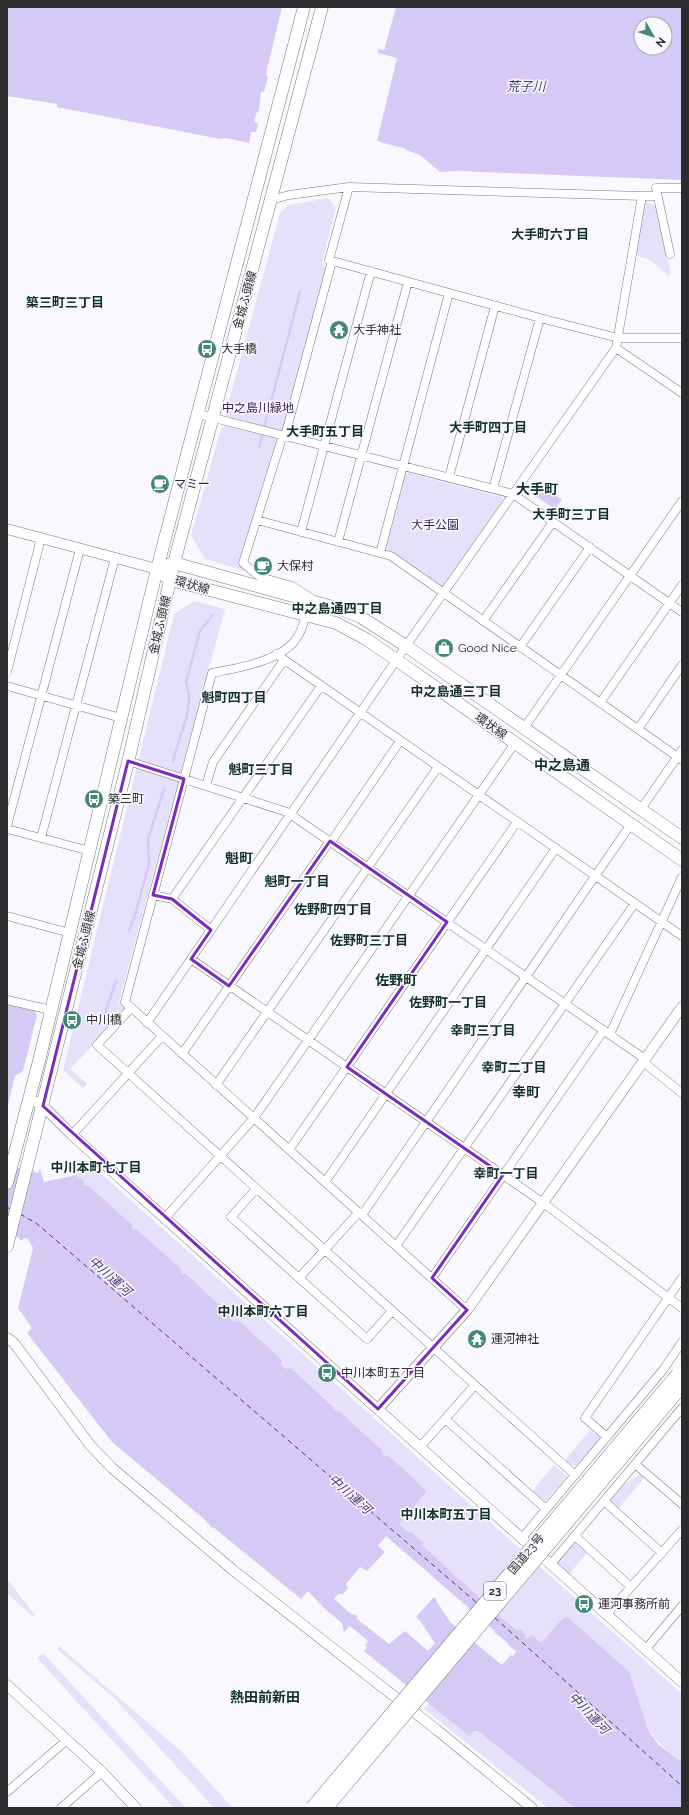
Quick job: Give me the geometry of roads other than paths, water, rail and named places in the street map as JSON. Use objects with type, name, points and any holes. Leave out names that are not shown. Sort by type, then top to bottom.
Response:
[{"type":"highway","name":"国道23号","points":[[312,1808],[680,1380]]},
{"type":"highway","name":"国道23号","points":[[326,1808],[680,1380]]},
{"type":"main road","name":"金城ふ頭線","points":[[7,1183],[30,1098],[157,570],[304,7]]},
{"type":"main road","name":"金城ふ頭線","points":[[7,1246],[128,761],[174,563],[322,7]]},
{"type":"main road","name":"環状線","points":[[157,570],[174,563],[317,602],[359,616],[406,646],[682,838]]},
{"type":"main road","name":"環状線","points":[[157,570],[171,580],[336,623],[351,630],[398,660],[682,860]]},
{"type":"street","points":[[271,200],[289,195],[349,187],[657,196]]},
{"type":"street","points":[[349,187],[329,260],[618,338],[682,338]]},
{"type":"street","points":[[670,254],[656,188],[682,188]]},
{"type":"street","points":[[147,1023],[361,714],[406,646],[616,348],[642,196]]},
{"type":"street","points":[[317,602],[292,586],[260,578],[244,563],[284,435],[332,261]]},
{"type":"street","points":[[301,532],[371,272]]},
{"type":"street","points":[[338,542],[408,282]]},
{"type":"street","points":[[380,553],[449,293]]},
{"type":"street","points":[[449,478],[495,306]]},
{"type":"street","points":[[493,489],[540,318]]},
{"type":"street","points":[[616,348],[682,393]]},
{"type":"street","points":[[198,414],[513,494],[682,612]]},
{"type":"street","points":[[524,728],[682,501]]},
{"type":"street","points":[[257,520],[391,556],[443,594],[638,729],[681,755],[641,809]]},
{"type":"street","points":[[483,621],[553,522]]},
{"type":"street","points":[[7,529],[157,570]]},
{"type":"street","points":[[7,672],[41,538]]},
{"type":"street","points":[[520,647],[590,548]]},
{"type":"street","points":[[80,549],[40,696],[7,827],[41,838],[90,850]]},
{"type":"street","points":[[41,838],[115,558]]},
{"type":"street","points":[[600,702],[682,585]]},
{"type":"street","points":[[306,615],[298,636],[290,646],[276,654],[240,668],[212,673],[125,1002],[468,1310]]},
{"type":"street","points":[[276,654],[682,936]]},
{"type":"street","points":[[206,786],[213,762],[284,660]]},
{"type":"street","points":[[638,729],[682,665]]},
{"type":"street","points":[[7,686],[121,718]]},
{"type":"street","points":[[172,899],[321,686]]},
{"type":"street","points":[[182,1054],[400,741]]},
{"type":"street","points":[[165,1218],[254,1118],[515,743]]},
{"type":"street","points":[[128,761],[291,814],[607,1032],[644,1060],[682,1094]]},
{"type":"street","points":[[216,1085],[438,767]]},
{"type":"street","points":[[290,1150],[517,822]]},
{"type":"street","points":[[299,1278],[324,1250],[360,1214],[426,1122],[631,824]]},
{"type":"street","points":[[325,1182],[556,848]]},
{"type":"street","points":[[432,1278],[503,1175],[607,1032],[662,922],[682,877]]},
{"type":"street","points":[[153,895],[172,899],[211,930]]},
{"type":"street","points":[[396,1246],[635,903]]},
{"type":"street","points":[[7,916],[70,933]]},
{"type":"street","points":[[191,959],[542,1202],[682,1308]]},
{"type":"street","points":[[7,1000],[51,1010]]},
{"type":"street","points":[[378,1409],[468,1310],[542,1202],[682,1007]]},
{"type":"street","points":[[131,1008],[96,1045],[474,1386],[575,1475]]},
{"type":"street","points":[[72,1136],[162,1036]]},
{"type":"street","points":[[30,1098],[43,1106],[72,1136],[551,1564],[645,1650],[682,1680]]},
{"type":"street","points":[[256,1189],[231,1217],[367,1339],[392,1311]]},
{"type":"street","points":[[607,1436],[585,1418],[682,1278]]},
{"type":"street","points":[[7,1338],[14,1343],[90,1445],[112,1468],[233,1570],[437,1730],[532,1808]]},
{"type":"street","points":[[522,1538],[663,1370],[682,1342]]},
{"type":"street","points":[[420,1447],[474,1386]]},
{"type":"street","points":[[551,1564],[682,1408]]},
{"type":"street","points":[[445,1419],[546,1509]]},
{"type":"street","points":[[635,1464],[682,1504]]},
{"type":"street","points":[[604,1501],[662,1553]]},
{"type":"street","points":[[606,1615],[682,1530]]},
{"type":"street","points":[[575,1536],[631,1587]]},
{"type":"street","points":[[645,1650],[682,1606]]},
{"type":"street","points":[[7,1685],[102,1772],[136,1808]]},
{"type":"street","points":[[7,1792],[67,1740]]},
{"type":"street","points":[[61,1808],[102,1772]]},
{"type":"water","points":[[7,7],[282,7],[266,74],[268,77],[264,92],[261,92],[259,111],[257,112],[254,121],[258,124],[256,132],[251,132],[249,143],[226,138],[220,139],[57,107],[57,104],[7,96]]},
{"type":"water","name":"荒子川","points":[[396,7],[682,7],[682,180],[456,171],[440,172],[420,155],[406,149],[377,141],[397,58],[378,53],[378,49],[384,50]]},
{"type":"water","points":[[535,481],[562,500],[555,509],[528,491]]},
{"type":"water","points":[[7,1004],[34,1011],[37,1015],[23,1071],[15,1076],[7,1109]]},
{"type":"water","name":"中川運河","points":[[7,1165],[38,1173],[40,1169],[44,1182],[76,1175],[84,1181],[84,1186],[88,1185],[132,1225],[132,1230],[136,1229],[181,1269],[182,1274],[186,1274],[230,1314],[229,1317],[234,1322],[238,1320],[282,1360],[281,1364],[287,1369],[291,1368],[334,1407],[333,1410],[339,1411],[383,1451],[385,1456],[388,1455],[427,1491],[399,1524],[424,1543],[422,1545],[504,1620],[517,1630],[521,1630],[526,1636],[525,1638],[532,1635],[541,1643],[563,1618],[568,1617],[629,1672],[647,1727],[652,1736],[659,1745],[682,1762],[682,1808],[575,1808],[478,1731],[474,1731],[469,1736],[364,1651],[367,1647],[365,1645],[368,1641],[350,1626],[344,1632],[342,1623],[325,1609],[308,1591],[301,1599],[213,1527],[212,1528],[204,1519],[112,1442],[27,1333],[32,1328],[18,1308],[33,1248],[28,1239],[25,1238],[21,1241],[19,1238],[7,1235]],"holes":[[[386,1536],[495,1631],[494,1632],[514,1650],[515,1649],[516,1652],[513,1656],[511,1655],[502,1665],[450,1622],[434,1597],[416,1617],[435,1643],[428,1651],[405,1631],[389,1644],[356,1618],[358,1616],[350,1613],[334,1599],[338,1594],[343,1594],[348,1588],[346,1584],[360,1567],[367,1571],[385,1552],[378,1546]]]},
{"type":"waterway","points":[[259,447],[300,292]]},
{"type":"waterway","points":[[173,761],[188,711],[189,695],[186,682],[200,631],[213,615]]},
{"type":"waterway","points":[[129,931],[149,864],[148,839],[164,789]]},
{"type":"waterway","points":[[104,1016],[116,981]]},
{"type":"place","name":"大手神社","points":[[339,330]]},
{"type":"place","name":"大手橋","points":[[207,349]]},
{"type":"place","name":"マミー","points":[[160,484]]},
{"type":"place","name":"大保村","points":[[263,566]]},
{"type":"place","name":"Good Nice","points":[[444,648]]},
{"type":"place","name":"築三町","points":[[94,799]]},
{"type":"place","name":"中川橋","points":[[72,1020]]},
{"type":"place","name":"運河神社","points":[[477,1339]]},
{"type":"place","name":"中川本町五丁目","points":[[327,1373]]},
{"type":"place","name":"運河事務所前","points":[[584,1604]]},
{"type":"district","name":"大手町六丁目","points":[[550,234]]},
{"type":"district","name":"築三町三丁目","points":[[65,302]]},
{"type":"district","name":"大手町四丁目","points":[[488,427]]},
{"type":"district","name":"大手町五丁目","points":[[325,431]]},
{"type":"district","name":"大手町","points":[[537,489]]},
{"type":"district","name":"大手町三丁目","points":[[571,514]]},
{"type":"district","name":"中之島通四丁目","points":[[337,608]]},
{"type":"district","name":"中之島通三丁目","points":[[456,691]]},
{"type":"district","name":"魁町四丁目","points":[[234,697]]},
{"type":"district","name":"中之島通","points":[[562,765]]},
{"type":"district","name":"魁町三丁目","points":[[261,769]]},
{"type":"district","name":"魁町","points":[[239,858]]},
{"type":"district","name":"魁町一丁目","points":[[297,881]]},
{"type":"district","name":"佐野町四丁目","points":[[333,909]]},
{"type":"district","name":"佐野町三丁目","points":[[369,940]]},
{"type":"district","name":"佐野町","points":[[396,980]]},
{"type":"district","name":"佐野町一丁目","points":[[448,1002]]},
{"type":"district","name":"幸町三丁目","points":[[483,1030]]},
{"type":"district","name":"幸町二丁目","points":[[514,1067]]},
{"type":"district","name":"幸町","points":[[526,1092]]},
{"type":"district","name":"中川本町七丁目","points":[[96,1167]]},
{"type":"district","name":"幸町一丁目","points":[[506,1173]]},
{"type":"district","name":"中川本町六丁目","points":[[263,1311]]},
{"type":"district","name":"中川本町五丁目","points":[[446,1514]]},
{"type":"district","name":"熱田前新田","points":[[265,1697]]},
{"type":"park label","name":"中之島川緑地","points":[[258,408]]},
{"type":"park label","name":"大手公園","points":[[435,525]]}]
